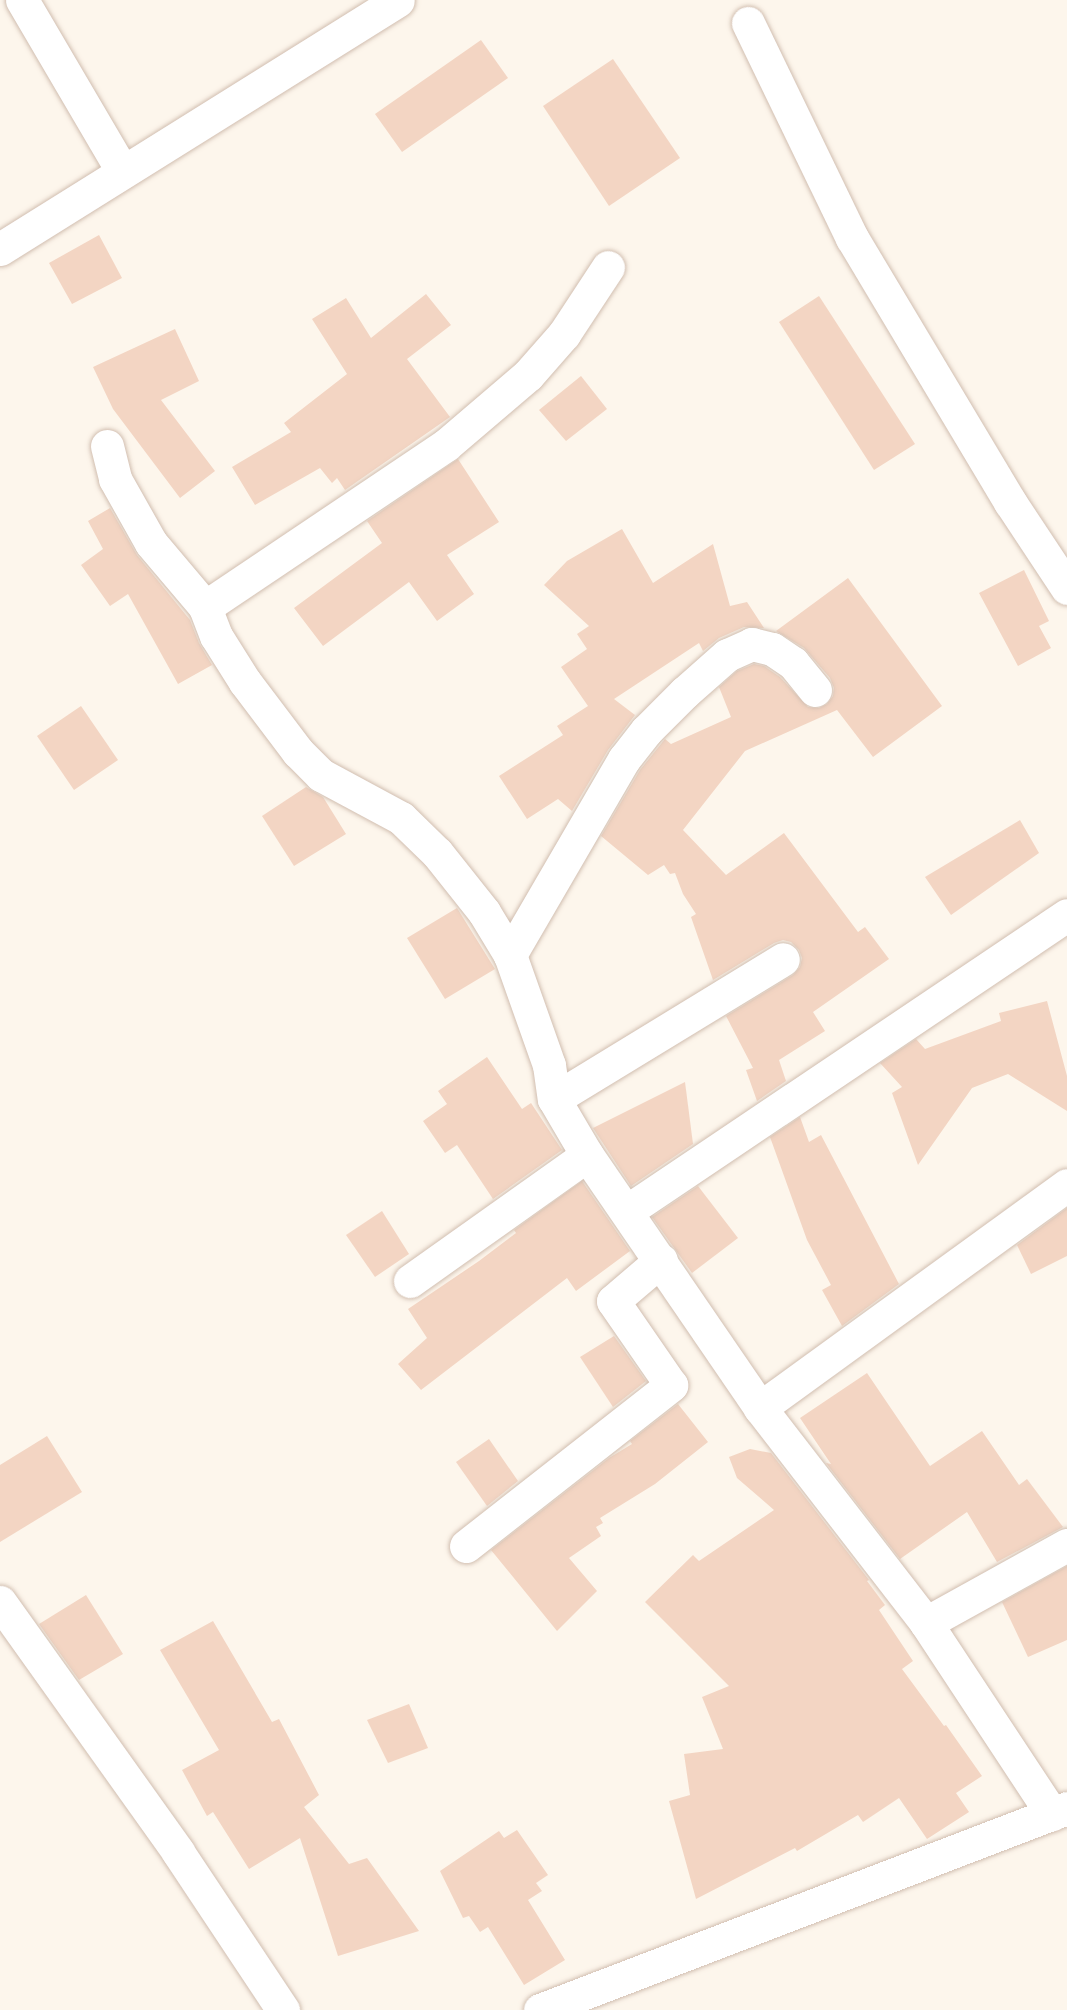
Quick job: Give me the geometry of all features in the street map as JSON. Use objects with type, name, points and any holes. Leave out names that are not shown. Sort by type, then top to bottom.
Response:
[{"type":"street","points":[[22,0],[123,172]]},
{"type":"street","points":[[0,249],[398,0]]},
{"type":"street","points":[[748,23],[852,238],[1010,502],[1067,588]]},
{"type":"street","points":[[205,607],[446,445],[528,375],[564,334],[608,267]]},
{"type":"street","points":[[107,446],[115,479],[151,543],[205,607],[216,636],[245,682],[298,752],[321,775],[379,804],[400,818],[437,853],[484,912],[510,955],[549,1065],[554,1099],[587,1155],[661,1260],[760,1408],[926,1623],[1059,1811],[540,2010]]},
{"type":"street","points":[[510,955],[624,759],[646,731],[727,655],[752,644],[772,649],[793,663],[815,690]]},
{"type":"street","points":[[627,1211],[1067,915]]},
{"type":"street","points":[[554,1099],[783,959]]},
{"type":"street","points":[[410,1281],[587,1155]]},
{"type":"street","points":[[760,1408],[1067,1185]]},
{"type":"street","points":[[466,1546],[671,1385],[613,1301],[661,1260]]},
{"type":"street","points":[[926,1623],[1067,1545]]},
{"type":"street","points":[[0,1602],[178,1852],[283,2010]]},
{"type":"building","points":[[481,40],[508,78],[402,152],[375,114]]},
{"type":"building","points":[[613,59],[680,158],[609,206],[543,106]]},
{"type":"building","points":[[99,235],[122,278],[72,304],[49,263]]},
{"type":"building","points":[[426,294],[451,325],[407,359],[450,417],[345,490],[337,478],[332,483],[320,468],[255,505],[232,467],[291,432],[284,423],[347,374],[312,319],[346,298],[371,338]]},
{"type":"building","points":[[819,296],[915,444],[874,470],[779,322]]},
{"type":"building","points":[[175,329],[199,381],[161,400],[215,471],[180,498],[113,409],[93,367]]},
{"type":"building","points":[[581,376],[607,409],[566,441],[539,410]]},
{"type":"building","points":[[458,459],[499,522],[447,555],[474,594],[437,621],[409,582],[323,646],[294,608],[382,543],[367,521]]},
{"type":"building","points":[[110,508],[137,555],[190,620],[199,643],[212,665],[178,684],[128,594],[110,606],[81,565],[103,549],[88,521]]},
{"type":"building","points":[[622,529],[653,583],[713,544],[730,606],[747,602],[764,628],[744,627],[719,638],[703,651],[699,643],[614,699],[635,715],[608,750],[572,811],[558,799],[527,819],[499,776],[563,735],[557,726],[588,706],[561,667],[587,649],[577,634],[589,626],[544,585],[567,561]]},
{"type":"building","points":[[1024,570],[1049,621],[1039,626],[1051,648],[1018,666],[979,593]]},
{"type":"building","points":[[848,578],[942,706],[873,757],[837,710],[745,751],[683,830],[726,875],[784,833],[858,932],[865,927],[889,959],[813,1012],[825,1031],[779,1060],[786,1081],[757,1101],[746,1070],[753,1068],[726,1016],[793,975],[800,967],[802,958],[799,950],[791,942],[783,940],[774,943],[713,980],[691,917],[696,914],[683,894],[675,873],[670,874],[664,865],[648,875],[601,836],[640,770],[665,739],[671,744],[731,717],[719,687],[737,671],[754,664],[764,666],[780,677],[808,707],[819,708],[827,704],[833,696],[834,688],[830,678],[804,648],[776,631]]},
{"type":"building","points":[[81,706],[118,760],[74,790],[37,736]]},
{"type":"building","points":[[306,787],[323,797],[346,834],[294,866],[262,816]]},
{"type":"building","points":[[1020,820],[1039,853],[951,915],[925,877]]},
{"type":"building","points":[[457,908],[495,969],[445,999],[407,938]]},
{"type":"building","points":[[1047,1001],[1067,1076],[1067,1111],[1008,1074],[972,1088],[918,1165],[892,1093],[902,1087],[880,1063],[916,1039],[925,1049],[1001,1021],[999,1013]]},
{"type":"building","points":[[487,1057],[522,1109],[531,1103],[562,1150],[493,1199],[457,1145],[445,1153],[423,1121],[447,1104],[438,1091]]},
{"type":"building","points":[[685,1082],[693,1144],[631,1186],[593,1128]]},
{"type":"building","points":[[800,1117],[809,1142],[821,1135],[899,1284],[842,1326],[822,1290],[831,1285],[807,1240],[770,1137]]},
{"type":"building","points":[[582,1181],[630,1251],[576,1291],[567,1278],[421,1390],[398,1364],[427,1338],[408,1309],[479,1261],[516,1233],[514,1230]]},
{"type":"building","points":[[698,1186],[738,1238],[692,1273],[652,1217]]},
{"type":"building","points":[[1067,1208],[1067,1256],[1031,1274],[1017,1245]]},
{"type":"building","points":[[382,1211],[409,1254],[375,1277],[346,1235]]},
{"type":"building","points":[[614,1336],[646,1381],[613,1407],[580,1357]]},
{"type":"building","points":[[867,1373],[930,1466],[982,1431],[1019,1485],[1027,1479],[1063,1527],[997,1562],[967,1512],[900,1559],[826,1463],[831,1464],[800,1418]]},
{"type":"building","points":[[678,1404],[708,1442],[655,1484],[600,1518],[603,1523],[596,1527],[601,1536],[569,1558],[597,1591],[557,1631],[491,1550],[609,1458],[632,1444],[630,1441]]},
{"type":"building","points":[[47,1436],[82,1492],[0,1542],[0,1465]]},
{"type":"building","points":[[489,1439],[518,1481],[487,1506],[456,1462]]},
{"type":"building","points":[[750,1449],[771,1453],[869,1580],[867,1581],[885,1605],[879,1610],[913,1661],[902,1669],[982,1776],[956,1793],[969,1812],[927,1839],[899,1798],[863,1822],[858,1815],[797,1851],[795,1848],[696,1899],[669,1801],[690,1795],[684,1754],[723,1749],[702,1697],[729,1686],[645,1602],[693,1555],[699,1561],[774,1510],[737,1478],[729,1457]]},
{"type":"building","points":[[1067,1566],[1067,1640],[1028,1657],[1002,1602]]},
{"type":"building","points":[[86,1595],[123,1654],[79,1680],[39,1624]]},
{"type":"building","points":[[213,1621],[272,1722],[279,1719],[319,1795],[304,1807],[349,1864],[367,1858],[419,1931],[338,1956],[300,1838],[249,1869],[213,1812],[207,1816],[182,1770],[219,1750],[160,1650]]},
{"type":"building","points":[[409,1704],[428,1748],[388,1763],[367,1720]]},
{"type":"building","points":[[517,1830],[548,1875],[536,1883],[542,1891],[528,1900],[565,1960],[524,1985],[488,1927],[480,1932],[469,1916],[463,1918],[440,1871],[499,1831],[504,1838]]}]
